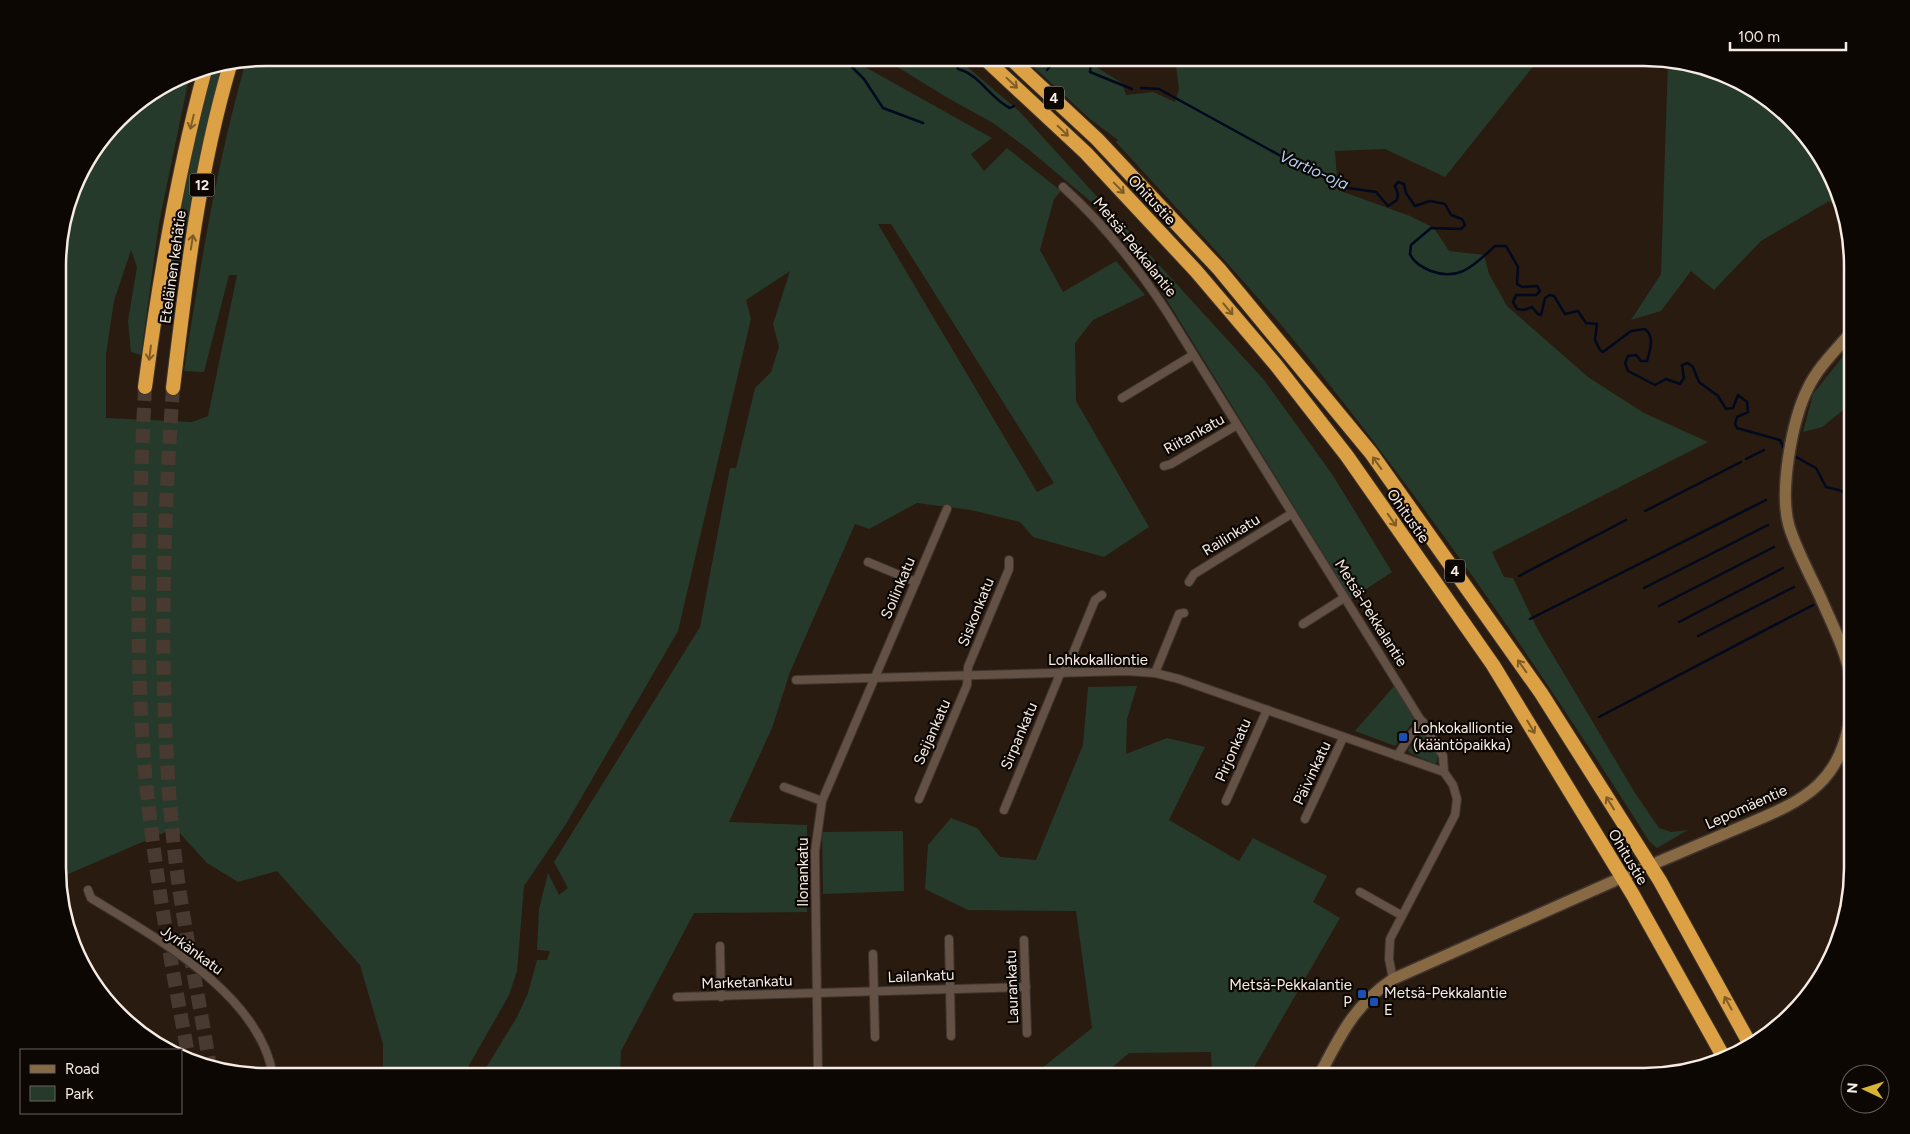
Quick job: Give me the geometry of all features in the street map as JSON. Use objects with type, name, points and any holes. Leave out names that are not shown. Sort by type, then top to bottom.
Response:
[{"type":"highway","name":"Ohitustie","points":[[993,66],[1086,153],[1196,271],[1276,365],[1347,456],[1498,672],[1632,895],[1721,1052]]},
{"type":"highway","name":"Ohitustie","points":[[1019,66],[1097,139],[1219,269],[1371,453],[1541,693],[1660,881],[1747,1039]]},
{"type":"highway","name":"Eteläinen kehätie","points":[[173,388],[194,225],[225,81],[229,70]]},
{"type":"highway","name":"Eteläinen kehätie","points":[[145,386],[165,253],[203,77]]},
{"type":"street","name":"Metsä-Pekkalantie","points":[[1063,187],[1096,216],[1145,278],[1443,756],[1444,772],[1453,785],[1457,799],[1455,815],[1390,939],[1389,959],[1394,979]]},
{"type":"street","points":[[1844,341],[1815,376],[1800,407],[1790,448],[1786,501],[1789,526],[1844,657]]},
{"type":"street","points":[[1122,398],[1193,355]]},
{"type":"street","name":"Riitankatu","points":[[1164,466],[1171,464],[1237,425]]},
{"type":"street","name":"Soilinkatu","points":[[875,678],[947,509]]},
{"type":"street","name":"Railinkatu","points":[[1189,582],[1194,574],[1291,514]]},
{"type":"street","name":"Siskonkatu","points":[[968,675],[968,667],[1009,569],[1010,560]]},
{"type":"street","points":[[868,562],[916,582]]},
{"type":"street","name":"Sirpankatu","points":[[1004,810],[1060,674],[1067,668],[1094,600],[1102,595]]},
{"type":"street","points":[[1303,624],[1344,598]]},
{"type":"street","points":[[1155,673],[1179,614],[1184,612]]},
{"type":"street","name":"Lohkokalliontie","points":[[796,680],[1126,671],[1155,673],[1444,772]]},
{"type":"street","name":"Seijankatu","points":[[919,799],[967,686],[968,675]]},
{"type":"street","name":"Ilonankatu","points":[[818,1068],[815,851],[822,801],[875,678]]},
{"type":"street","name":"Pirjonkatu","points":[[1226,801],[1267,710]]},
{"type":"street","points":[[1397,756],[1410,736],[1423,722]]},
{"type":"street","name":"Päivinkatu","points":[[1305,819],[1343,738]]},
{"type":"street","name":"Lepomäentie","points":[[1658,862],[1792,806],[1813,790],[1834,766],[1844,743]]},
{"type":"street","points":[[784,787],[822,801]]},
{"type":"street","points":[[1631,874],[1642,869]]},
{"type":"street","points":[[1322,1068],[1342,1032],[1361,1004],[1394,979],[1614,881]]},
{"type":"street","name":"Jyrkänkatu","points":[[88,890],[92,898],[180,956],[220,988],[260,1038],[268,1055],[271,1068]]},
{"type":"street","points":[[1360,892],[1401,915]]},
{"type":"street","points":[[949,939],[951,1036]]},
{"type":"street","name":"Laurankatu","points":[[1024,940],[1027,1033]]},
{"type":"street","points":[[720,946],[722,997]]},
{"type":"street","points":[[873,954],[875,1037]]},
{"type":"street","name":"Lailankatu","points":[[818,994],[1026,987]]},
{"type":"street","name":"Marketankatu","points":[[677,997],[818,994]]},
{"type":"green space","points":[[267,66],[863,66],[992,138],[971,154],[984,171],[1007,148],[1061,191],[1054,199],[1040,250],[1063,292],[1116,261],[1145,295],[1093,320],[1075,343],[1076,401],[1149,527],[1104,557],[1033,537],[1020,522],[971,510],[917,503],[869,529],[855,524],[790,672],[772,728],[729,822],[807,825],[807,912],[694,913],[621,1051],[620,1068],[486,1068],[517,1017],[528,993],[537,960],[547,960],[550,951],[537,950],[539,909],[548,873],[559,895],[568,888],[554,862],[700,627],[730,468],[736,468],[755,388],[771,372],[779,347],[773,324],[790,271],[746,300],[751,319],[678,631],[566,824],[524,886],[517,971],[509,995],[468,1068],[383,1068],[383,1044],[360,965],[277,871],[238,882],[207,863],[175,828],[67,875],[66,267],[70,227],[81,190],[93,166],[116,134],[134,116],[155,100],[188,82],[159,223],[141,355],[131,352],[128,321],[137,267],[131,250],[114,301],[106,354],[106,418],[192,422],[208,416],[237,275],[229,275],[204,372],[184,371],[203,254],[226,137],[244,68]],"holes":[[[878,224],[891,224],[1054,483],[1037,492]]]},
{"type":"green space","points":[[896,66],[966,66],[1019,111],[1264,380],[1332,474],[1392,572],[1351,599],[1149,271],[1095,205],[1028,149],[993,123]]},
{"type":"green space","points":[[1033,66],[1095,66],[1122,83],[1126,95],[1153,92],[1175,102],[1179,89],[1176,66],[1534,66],[1445,177],[1385,149],[1335,151],[1338,190],[1410,216],[1434,228],[1449,251],[1484,255],[1489,274],[1507,306],[1588,377],[1644,413],[1708,442],[1492,552],[1504,577],[1513,578],[1538,630],[1635,793],[1659,828],[1671,832],[1688,830],[1657,848],[1649,841],[1528,656],[1444,536],[1356,418],[1287,332],[1116,142],[1118,140],[1090,119]]},
{"type":"green space","points":[[1668,68],[1695,73],[1720,81],[1744,93],[1776,116],[1794,134],[1810,155],[1829,190],[1834,205],[1829,201],[1761,241],[1714,290],[1691,271],[1661,311],[1631,320],[1661,274]]},
{"type":"green space","points":[[221,72],[208,120],[185,247],[176,278],[168,277],[195,137],[210,74]]},
{"type":"green space","points":[[1844,355],[1844,409],[1822,427],[1803,432],[1813,394]]},
{"type":"green space","points":[[1137,686],[1127,719],[1126,754],[1167,738],[1205,747],[1169,820],[1239,861],[1253,838],[1327,876],[1313,902],[1340,918],[1254,1068],[1212,1068],[1211,1052],[1129,1053],[1111,1068],[1042,1068],[1092,1028],[1076,911],[968,910],[925,889],[928,845],[951,818],[977,828],[1000,857],[1036,860],[1083,745],[1088,687]]},
{"type":"green space","points":[[1394,686],[1416,718],[1395,746],[1355,731]]},
{"type":"green space","points":[[1424,734],[1438,752],[1435,764],[1410,753],[1408,750],[1419,735]]},
{"type":"green space","points":[[903,831],[904,891],[823,894],[822,832]]},
{"type":"waterway","points":[[851,66],[864,79],[883,108],[923,123]]},
{"type":"waterway","name":"Vartio-oja","points":[[957,66],[958,69],[979,81],[1003,104],[1010,108],[1014,106]]},
{"type":"waterway","name":"Vartio-oja","points":[[1047,70],[1050,66]]},
{"type":"waterway","name":"Vartio-oja","points":[[1091,66],[1090,72],[1132,89]]},
{"type":"waterway","name":"Vartio-oja","points":[[1141,88],[1159,89],[1299,166],[1348,188],[1376,192],[1388,206],[1397,200],[1398,194],[1395,186],[1398,182],[1404,184],[1406,193],[1415,206],[1430,201],[1445,204],[1451,215],[1462,219],[1465,225],[1461,229],[1431,228],[1411,245],[1410,254],[1419,264],[1441,274],[1459,273],[1474,265],[1495,246],[1506,246],[1518,267],[1517,284],[1522,287],[1537,286],[1540,291],[1536,295],[1516,295],[1513,302],[1517,309],[1524,310],[1532,307],[1541,315],[1545,298],[1550,295],[1554,296],[1565,314],[1578,311],[1586,323],[1597,324],[1595,340],[1603,352],[1631,331],[1645,329],[1651,340],[1647,361],[1641,361],[1636,355],[1628,356],[1625,363],[1628,371],[1655,385],[1666,379],[1680,384],[1684,378],[1682,365],[1688,363],[1693,367],[1699,382],[1718,396],[1726,409],[1733,408],[1738,395],[1747,402],[1748,412],[1737,417],[1735,424],[1737,428],[1780,440],[1785,451]]},
{"type":"waterway","points":[[1746,459],[1764,450]]},
{"type":"waterway","name":"Vartio-oja","points":[[1796,457],[1816,468],[1826,487],[1844,492]]},
{"type":"waterway","points":[[1645,511],[1741,462]]},
{"type":"waterway","points":[[1530,619],[1766,500]]},
{"type":"waterway","points":[[1519,576],[1626,520]]},
{"type":"waterway","points":[[1644,588],[1768,525]]},
{"type":"waterway","points":[[1659,606],[1774,547]]},
{"type":"waterway","points":[[1679,622],[1783,568]]},
{"type":"waterway","points":[[1698,636],[1794,587]]},
{"type":"waterway","points":[[1599,717],[1813,605]]},
{"type":"tunnel","points":[[145,387],[139,579],[140,676],[145,772],[158,880],[188,1052]]},
{"type":"tunnel","points":[[173,388],[166,503],[163,618],[169,790],[177,876],[209,1059]]},
{"type":"place","name":"Lohkokalliontie (kääntöpaikka)","points":[[1403,737]]},
{"type":"place","name":"Metsä-Pekkalantie P","points":[[1362,994]]},
{"type":"place","name":"Metsä-Pekkalantie E","points":[[1374,1002]]}]
